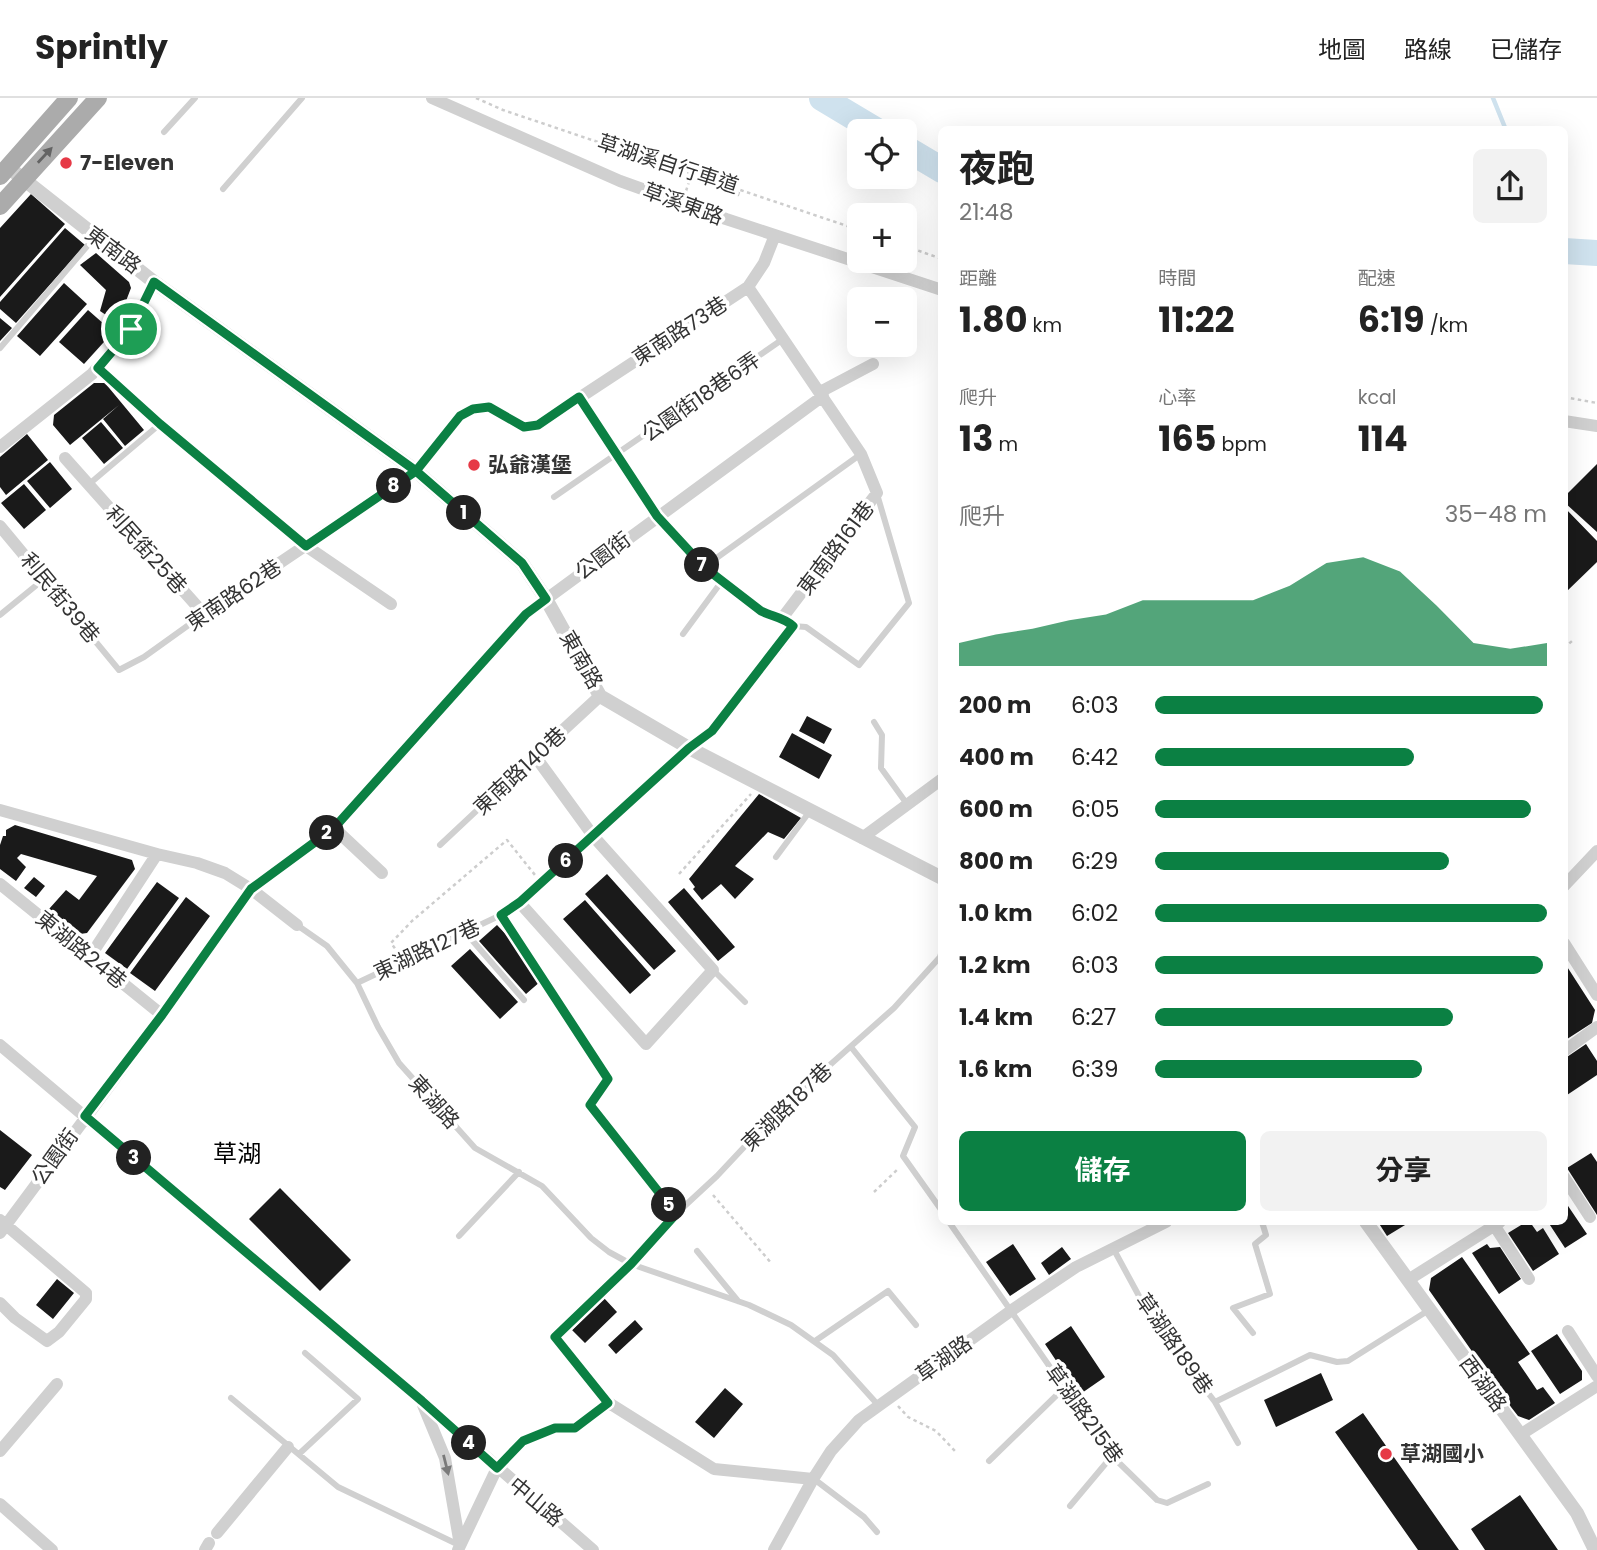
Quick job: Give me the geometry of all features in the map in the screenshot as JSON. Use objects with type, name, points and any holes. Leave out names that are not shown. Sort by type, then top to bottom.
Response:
[{"type":"main road","points":[[3,169],[69,98]]},
{"type":"main road","points":[[0,206],[98,98]]},
{"type":"street","name":"草溪東路","points":[[432,98],[620,181],[938,289]]},
{"type":"street","name":"東南路","points":[[3,169],[23,178],[154,282],[416,471],[522,563],[546,599],[600,696],[689,748],[938,876]]},
{"type":"street","points":[[748,287],[764,262],[775,235]]},
{"type":"street","points":[[0,447],[98,368],[131,329],[154,282]]},
{"type":"street","name":"東南路73巷","points":[[416,471],[460,416],[473,409],[489,407],[524,427],[538,425],[748,287],[861,454],[877,493]]},
{"type":"street","name":"公園街","points":[[0,1303],[15,1318],[47,1341],[59,1332],[86,1299],[86,1293],[2,1226],[162,1015],[251,889],[334,828],[526,614],[822,394],[873,364]]},
{"type":"street","points":[[98,368],[160,424],[306,546],[391,604]]},
{"type":"street","points":[[579,397],[657,516]]},
{"type":"street","points":[[1568,422],[1597,426]]},
{"type":"street","name":"利民街25巷","points":[[65,458],[204,614]]},
{"type":"street","name":"東南路62巷","points":[[204,614],[416,471]]},
{"type":"street","name":"東南路161巷","points":[[783,617],[877,493]]},
{"type":"street","name":"利民街39巷","points":[[0,526],[44,579]]},
{"type":"street","points":[[689,748],[712,731],[793,626],[783,617]]},
{"type":"street","name":"東南路140巷","points":[[535,756],[600,696]]},
{"type":"street","points":[[520,902],[646,1044],[713,970],[594,837],[535,756]]},
{"type":"street","points":[[862,838],[938,782]]},
{"type":"street","name":"東湖路","points":[[0,811],[197,863],[225,873],[251,889],[297,925]]},
{"type":"street","points":[[334,828],[382,873]]},
{"type":"street","points":[[1568,882],[1597,851]]},
{"type":"street","points":[[89,958],[157,854]]},
{"type":"street","name":"東湖路24巷","points":[[0,884],[162,1015]]},
{"type":"street","points":[[1568,949],[1597,995]]},
{"type":"street","points":[[1568,1048],[1597,1027]]},
{"type":"street","name":"中山路","points":[[0,1045],[422,1401],[593,1550]]},
{"type":"street","points":[[1568,1184],[1590,1217]]},
{"type":"street","name":"草湖路","points":[[774,1550],[813,1479],[859,1420],[1012,1310],[1076,1268],[1160,1225]]},
{"type":"street","name":"西湖路","points":[[1368,1225],[1577,1513],[1595,1550]]},
{"type":"street","points":[[1408,1280],[1494,1225]]},
{"type":"street","points":[[1498,1225],[1529,1279]]},
{"type":"street","points":[[1568,1331],[1597,1376]]},
{"type":"street","points":[[0,1451],[57,1384]]},
{"type":"street","points":[[1520,1435],[1597,1386]]},
{"type":"street","points":[[422,1401],[445,1458],[459,1548]]},
{"type":"street","points":[[459,1548],[497,1468],[523,1441],[555,1428],[575,1428],[608,1403],[714,1469],[813,1479]]},
{"type":"street","points":[[210,1542],[293,1451]]},
{"type":"street","points":[[0,1504],[52,1550]]},
{"type":"lane","points":[[164,132],[195,98]]},
{"type":"lane","points":[[223,188],[302,98]]},
{"type":"lane","points":[[0,348],[95,237]]},
{"type":"lane","name":"公園街18巷6弄","points":[[554,498],[784,338]]},
{"type":"lane","points":[[88,485],[160,424]]},
{"type":"lane","points":[[704,567],[861,454]]},
{"type":"lane","name":"東南路161巷","points":[[793,626],[806,627],[859,665],[909,603],[877,493]]},
{"type":"lane","points":[[657,516],[704,567],[761,611],[772,617],[783,617]]},
{"type":"lane","points":[[0,615],[44,579]]},
{"type":"lane","name":"利民街39巷","points":[[44,579],[119,670]]},
{"type":"lane","points":[[683,635],[722,581]]},
{"type":"lane","name":"東南路62巷","points":[[119,670],[144,657],[204,614]]},
{"type":"lane","points":[[874,722],[882,735],[881,768],[907,804]]},
{"type":"lane","name":"東湖路127巷","points":[[357,983],[501,915],[520,902],[689,748]]},
{"type":"lane","name":"東南路140巷","points":[[440,845],[535,756]]},
{"type":"lane","points":[[776,857],[810,811]]},
{"type":"lane","name":"東湖路","points":[[297,925],[327,947],[357,983],[399,1063],[475,1147],[542,1186],[591,1238],[631,1264],[740,1302],[791,1325],[816,1341],[833,1355],[878,1406]]},
{"type":"lane","points":[[465,932],[524,1000]]},
{"type":"lane","name":"東湖路187巷","points":[[608,1403],[555,1337],[631,1264],[676,1214],[706,1187],[778,1111],[903,998],[938,959]]},
{"type":"lane","points":[[713,970],[746,1002]]},
{"type":"lane","points":[[851,1047],[915,1127],[903,1156],[938,1205]]},
{"type":"lane","points":[[459,1236],[519,1172]]},
{"type":"lane","name":"草湖路215巷","points":[[951,1225],[1112,1456],[1157,1500],[1167,1503],[1208,1484]]},
{"type":"lane","points":[[1252,1333],[1233,1308],[1270,1294],[1255,1244],[1266,1235],[1263,1225]]},
{"type":"lane","name":"草湖路189巷","points":[[1113,1248],[1152,1320],[1215,1402],[1238,1443]]},
{"type":"lane","points":[[697,1251],[740,1302]]},
{"type":"lane","points":[[816,1341],[888,1291],[916,1325]]},
{"type":"lane","name":"草湖路189巷","points":[[1215,1402],[1310,1355],[1337,1362],[1348,1361],[1429,1310]]},
{"type":"lane","points":[[293,1451],[358,1399],[305,1353]]},
{"type":"lane","points":[[989,1461],[1064,1388]]},
{"type":"lane","points":[[231,1398],[338,1487],[459,1548]]},
{"type":"lane","points":[[1070,1506],[1112,1456]]},
{"type":"lane","points":[[813,1479],[864,1517],[877,1532]]},
{"type":"path","name":"草湖溪自行車道","points":[[476,98],[503,110],[847,226]]},
{"type":"path","points":[[685,194],[690,179],[738,195],[740,189]]},
{"type":"path","points":[[917,250],[938,257]]},
{"type":"path","points":[[1568,398],[1597,403]]},
{"type":"path","points":[[1568,645],[1572,641]]},
{"type":"path","points":[[679,874],[760,784]]},
{"type":"path","points":[[404,961],[391,943],[412,921],[507,840],[541,883]]},
{"type":"path","points":[[501,915],[608,1079],[590,1105],[676,1214]]},
{"type":"path","points":[[874,1192],[906,1161]]},
{"type":"path","points":[[706,1187],[772,1264]]},
{"type":"path","points":[[890,1398],[908,1417],[936,1432],[955,1451]]},
{"type":"building","points":[[31,194],[65,224],[0,297],[0,228]]},
{"type":"building","points":[[65,228],[85,245],[16,323],[0,309],[0,302]]},
{"type":"building","points":[[96,253],[129,282],[131,288],[116,327],[107,321],[109,317],[100,311],[106,290],[80,265]]},
{"type":"building","points":[[64,283],[87,304],[40,356],[17,336]]},
{"type":"building","points":[[88,310],[113,332],[84,364],[59,342]]},
{"type":"building","points":[[0,318],[12,328],[0,341]]},
{"type":"building","points":[[94,383],[105,383],[144,430],[125,446],[103,419],[119,405],[70,445],[53,425],[54,415]]},
{"type":"building","points":[[101,422],[123,448],[104,464],[82,438]]},
{"type":"building","points":[[27,434],[48,460],[6,495],[0,487],[0,457]]},
{"type":"building","points":[[50,462],[72,489],[50,508],[27,481]]},
{"type":"building","points":[[1597,464],[1597,532],[1568,506],[1568,493]]},
{"type":"building","points":[[24,484],[46,510],[24,529],[1,503]]},
{"type":"building","points":[[1568,511],[1597,541],[1597,562],[1568,590]]},
{"type":"building","points":[[807,716],[832,729],[824,744],[799,731]]},
{"type":"building","points":[[792,733],[832,755],[819,779],[779,757]]},
{"type":"building","points":[[759,794],[801,818],[784,839],[768,832],[735,866],[754,879],[735,899],[721,884],[702,900],[689,879]]},
{"type":"building","points":[[15,825],[132,860],[135,869],[87,933],[80,934],[49,909],[66,890],[79,900],[97,876],[21,854],[17,858],[26,867],[16,881],[0,869],[0,845],[3,836],[6,836],[6,830]]},
{"type":"building","points":[[607,874],[676,951],[654,970],[585,894]]},
{"type":"building","points":[[34,877],[45,886],[36,897],[24,888]]},
{"type":"building","points":[[157,882],[179,898],[127,969],[105,953]]},
{"type":"building","points":[[684,888],[735,947],[718,961],[668,902]]},
{"type":"building","points":[[186,897],[210,916],[155,991],[130,973]]},
{"type":"building","points":[[585,900],[651,975],[630,994],[563,919]]},
{"type":"building","points":[[497,925],[515,944],[541,981],[526,994],[479,941]]},
{"type":"building","points":[[470,949],[518,1002],[500,1019],[451,966]]},
{"type":"building","points":[[1568,968],[1595,1010],[1592,1023],[1568,1038]]},
{"type":"building","points":[[1586,1044],[1597,1061],[1597,1075],[1568,1094],[1568,1056]]},
{"type":"building","points":[[0,1130],[32,1155],[5,1190],[0,1187]]},
{"type":"building","points":[[1591,1153],[1597,1162],[1597,1215],[1568,1170]]},
{"type":"building","points":[[280,1188],[351,1260],[320,1291],[249,1219]]},
{"type":"building","points":[[1568,1206],[1587,1234],[1565,1248],[1550,1225],[1568,1225]]},
{"type":"building","points":[[1380,1225],[1405,1225],[1387,1236]]},
{"type":"building","points":[[1521,1225],[1532,1225],[1537,1232],[1543,1228],[1559,1254],[1533,1271],[1508,1233]]},
{"type":"building","points":[[1013,1244],[1036,1279],[1010,1296],[986,1262]]},
{"type":"building","points":[[1487,1244],[1490,1248],[1500,1247],[1521,1279],[1499,1294],[1472,1253]]},
{"type":"building","points":[[1062,1247],[1071,1259],[1049,1275],[1041,1263]]},
{"type":"building","points":[[1462,1257],[1530,1354],[1518,1362],[1537,1390],[1543,1387],[1555,1403],[1529,1420],[1518,1416],[1511,1407],[1429,1290],[1431,1278]]},
{"type":"building","points":[[57,1279],[74,1293],[53,1319],[36,1305]]},
{"type":"building","points":[[604,1298],[617,1312],[585,1343],[572,1330]]},
{"type":"building","points":[[635,1320],[643,1329],[616,1354],[608,1345]]},
{"type":"building","points":[[1071,1326],[1105,1377],[1079,1395],[1045,1344]]},
{"type":"building","points":[[1557,1334],[1582,1371],[1582,1380],[1560,1394],[1531,1351]]},
{"type":"building","points":[[1321,1373],[1333,1400],[1276,1427],[1264,1400]]},
{"type":"building","points":[[725,1388],[743,1404],[714,1438],[695,1422]]},
{"type":"building","points":[[1363,1413],[1459,1550],[1418,1550],[1335,1432]]},
{"type":"building","points":[[1520,1495],[1558,1550],[1485,1550],[1471,1529]]},
{"type":"waterway","points":[[822,98],[857,119]]},
{"type":"waterway","points":[[1493,98],[1504,126]]},
{"type":"waterway","points":[[917,155],[938,168]]},
{"type":"waterway","points":[[1568,251],[1597,253]]},
{"type":"place","name":"7-Eleven","points":[[66,163]]},
{"type":"place","name":"弘爺漢堡","points":[[474,465]]},
{"type":"place","name":"草湖國小","points":[[1386,1454]]},
{"type":"district","name":"草湖","points":[[237,1154]]},
{"type":"route","points":[[131,329],[98,368],[160,424],[306,546],[416,471],[460,416],[473,409],[489,407],[524,427],[538,425],[579,397],[657,516],[704,567],[761,611],[772,617],[783,617],[793,626],[712,731],[689,748],[520,902],[501,915],[608,1079],[590,1105],[676,1214],[631,1264],[555,1337],[608,1403],[575,1428],[555,1428],[523,1441],[497,1468],[422,1401],[85,1116],[162,1015],[251,889],[334,828],[526,614],[546,599],[522,563],[416,471],[154,282],[131,329]]}]
